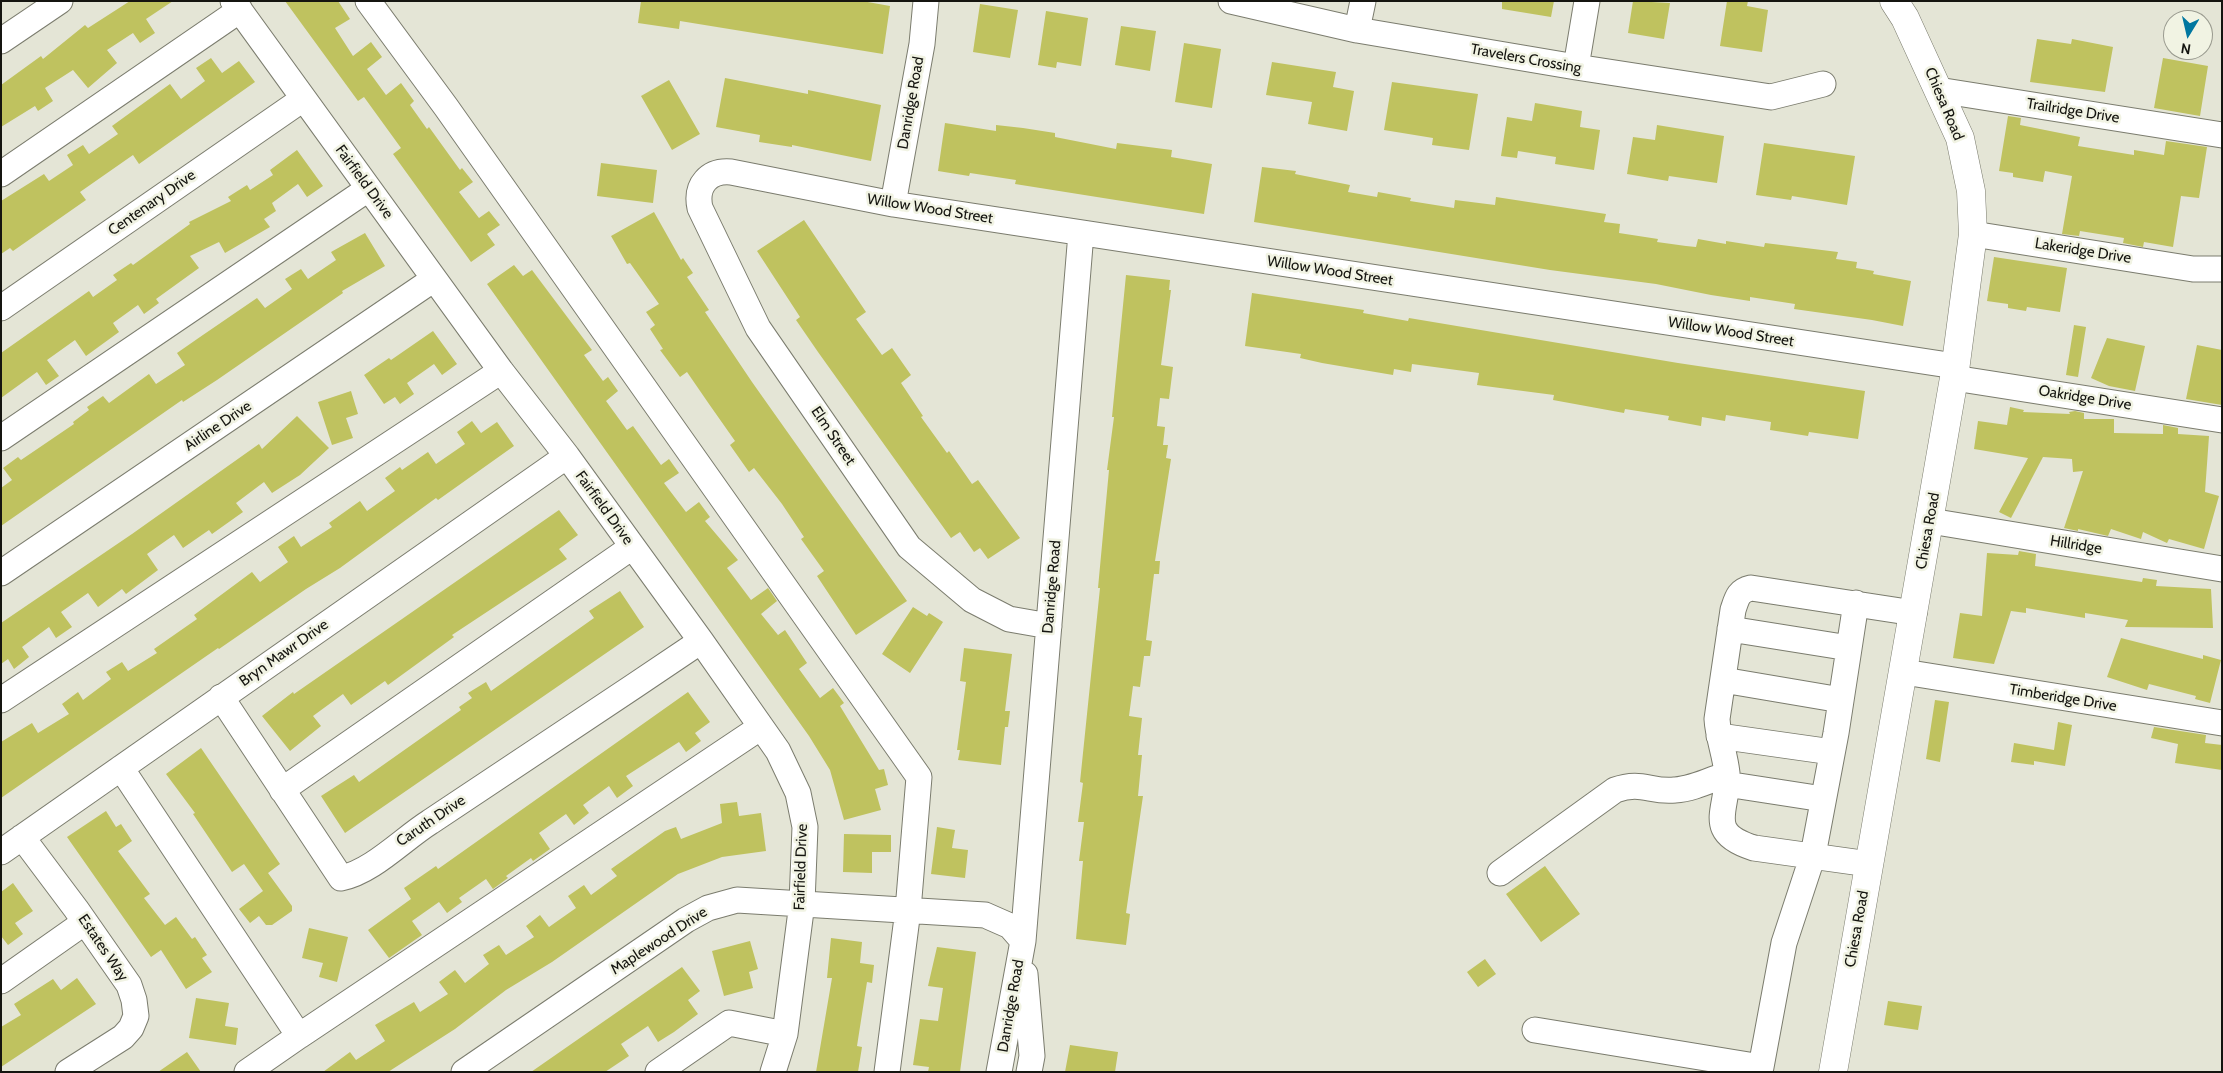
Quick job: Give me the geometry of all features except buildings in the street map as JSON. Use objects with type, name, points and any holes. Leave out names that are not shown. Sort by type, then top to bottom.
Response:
[{"type":"main road","name":"Chiesa Road","points":[[1833,1072],[1930,522],[1955,372],[1974,234],[1972,191],[1960,138],[1904,18],[1894,1]]},
{"type":"street","points":[[1,41],[60,1]]},
{"type":"street","points":[[368,1],[446,107],[919,777],[908,910],[887,1072]]},
{"type":"street","name":"Danridge Road","points":[[893,204],[922,44],[926,1]]},
{"type":"street","name":"Travelers Crossing","points":[[1231,1],[1357,30],[1770,97],[1823,84]]},
{"type":"street","points":[[1357,30],[1363,1]]},
{"type":"street","points":[[1576,67],[1587,1]]},
{"type":"street","points":[[1,174],[236,6]]},
{"type":"street","name":"Fairfield Drive","points":[[236,6],[500,371],[567,456],[778,751],[798,793],[805,827],[802,903],[785,1034],[773,1072]]},
{"type":"street","name":"Trailridge Drive","points":[[1938,90],[2215,134]]},
{"type":"street","name":"Centenary Drive","points":[[1,308],[303,99]]},
{"type":"street","name":"Willow Wood Street","points":[[708,178],[715,173],[731,172],[893,204],[1955,372]]},
{"type":"street","name":"Elm Street","points":[[708,178],[699,191],[700,208],[758,328],[909,547],[972,600],[1010,619],[1049,626]]},
{"type":"street","points":[[1,438],[368,189]]},
{"type":"street","name":"Danridge Road","points":[[999,1072],[1023,941],[1081,233]]},
{"type":"street","name":"Lakeridge Drive","points":[[1974,234],[2193,268],[2222,270]]},
{"type":"street","name":"Airline Drive","points":[[1,573],[434,279]]},
{"type":"street","points":[[1,700],[500,371]]},
{"type":"street","name":"Oakridge Drive","points":[[1955,372],[2219,420]]},
{"type":"street","name":"Bryn Mawr Drive","points":[[1,852],[567,456]]},
{"type":"street","name":"Hillridge","points":[[1930,522],[2222,569]]},
{"type":"street","points":[[282,790],[632,547]]},
{"type":"street","points":[[1869,864],[1754,848],[1737,843],[1727,835],[1722,810],[1726,779],[1718,718],[1730,629],[1737,596],[1742,590],[1751,588],[1914,613]]},
{"type":"street","points":[[1535,1030],[1761,1067],[1784,943],[1813,855],[1841,700],[1856,603]]},
{"type":"street","points":[[1730,629],[1849,648]]},
{"type":"street","name":"Caruth Drive","points":[[221,697],[341,878],[366,868],[430,822],[701,641]]},
{"type":"street","name":"Timberidge Drive","points":[[1904,672],[2222,723]]},
{"type":"street","points":[[1723,680],[1841,700]]},
{"type":"street","points":[[247,1072],[761,728]]},
{"type":"street","points":[[1719,736],[1832,752]]},
{"type":"street","points":[[121,768],[299,1036]]},
{"type":"street","points":[[1500,872],[1614,790],[1634,785],[1664,791],[1726,779],[1823,799]]},
{"type":"street","name":"Estates Way","points":[[22,838],[85,922],[129,985],[136,1016],[131,1028],[123,1038],[68,1072]]},
{"type":"street","name":"Maplewood Drive","points":[[464,1072],[686,920],[708,908],[737,900],[985,915],[1010,926],[1023,941]]},
{"type":"street","points":[[1,981],[85,922]]},
{"type":"street","name":"Danridge Road","points":[[1023,941],[1032,1056],[1029,1072]]},
{"type":"street","points":[[658,1072],[729,1023],[785,1034]]}]
